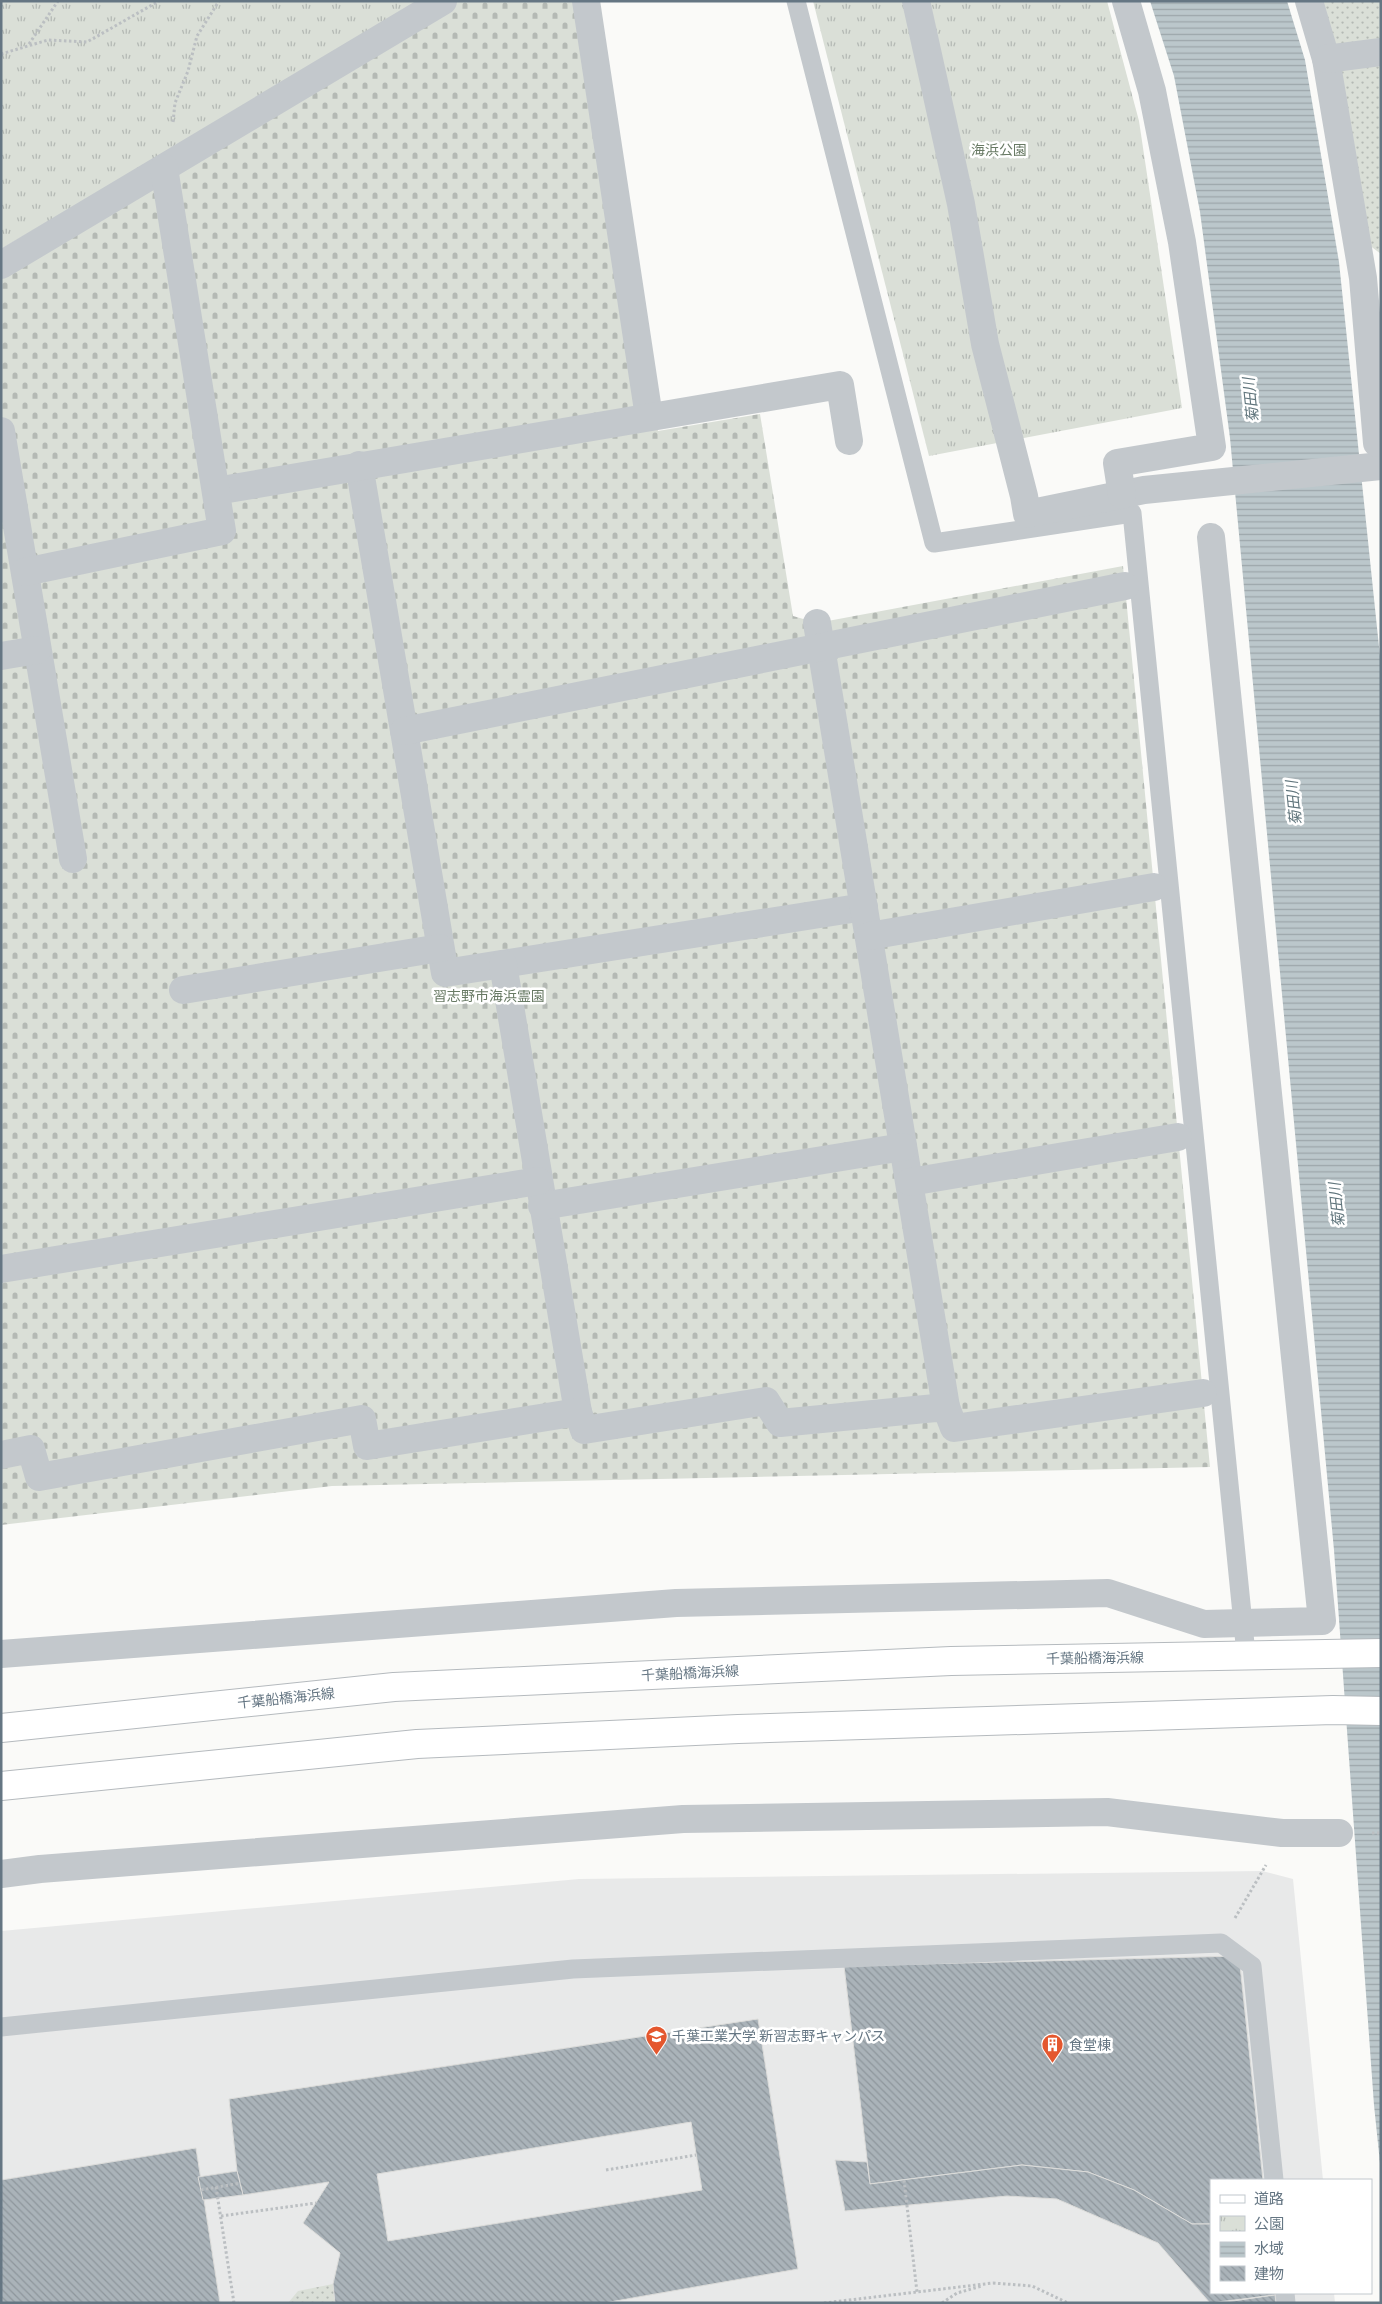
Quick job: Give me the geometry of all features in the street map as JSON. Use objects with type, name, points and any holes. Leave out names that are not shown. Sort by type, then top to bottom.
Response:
[{"type":"main road","name":"千葉船橋海浜線","points":[[1,1728],[394,1687],[941,1661],[1328,1652],[1381,1653]]},
{"type":"main road","points":[[1,1786],[417,1744],[738,1728],[1333,1710],[1381,1711]]},
{"type":"street","points":[[1,265],[443,1]]},
{"type":"street","points":[[586,1],[649,417]]},
{"type":"street","points":[[916,1],[961,204],[985,344],[1027,514],[1133,493],[1379,454],[1372,281],[1326,59],[1309,1]]},
{"type":"street","points":[[1126,1],[1152,91],[1182,242],[1212,447],[1117,463],[1133,493]]},
{"type":"street","points":[[1326,59],[1381,52]]},
{"type":"street","points":[[24,572],[222,531],[164,168]]},
{"type":"street","points":[[216,491],[840,385],[849,441]]},
{"type":"street","points":[[1,431],[73,859]]},
{"type":"street","points":[[360,466],[445,974],[864,907]]},
{"type":"street","points":[[1,1654],[706,1602],[1108,1593],[1204,1624],[1322,1621],[1210,537]]},
{"type":"street","points":[[404,731],[819,635],[1125,586]]},
{"type":"street","points":[[819,635],[946,1407],[954,1428],[1203,1393]]},
{"type":"street","points":[[1,656],[37,650]]},
{"type":"street","points":[[869,936],[1154,887]]},
{"type":"street","points":[[183,990],[440,948]]},
{"type":"street","points":[[503,964],[578,1412],[584,1430],[766,1401],[780,1423],[946,1407]]},
{"type":"street","points":[[910,1182],[1178,1137]]},
{"type":"street","points":[[1,1269],[540,1193],[904,1147]]},
{"type":"street","points":[[1,1455],[31,1449],[39,1477],[362,1419],[367,1446],[578,1412]]},
{"type":"street","points":[[1,1874],[40,1869],[683,1819],[1107,1812],[1282,1833],[1339,1833]]},
{"type":"lane","points":[[796,1],[934,543],[1132,513],[1246,1654]]},
{"type":"lane","points":[[1,2027],[573,1969],[1221,1943],[1252,1966],[1274,2179]]},
{"type":"path","points":[[28,44],[58,1]]},
{"type":"path","points":[[1,54],[28,44],[48,40],[87,42],[159,1]]},
{"type":"path","points":[[172,125],[175,102],[188,71],[197,36],[219,1]]},
{"type":"path","points":[[1221,1943],[1282,1833]]},
{"type":"path","points":[[606,2170],[696,2155]]},
{"type":"path","points":[[904,2180],[916,2292]]},
{"type":"path","points":[[201,2190],[240,2183]]},
{"type":"path","points":[[216,2187],[234,2303]]},
{"type":"path","points":[[221,2216],[316,2203]]},
{"type":"path","points":[[942,2303],[957,2293],[994,2283]]},
{"type":"path","points":[[824,2303],[994,2283],[1032,2286],[1068,2303]]},
{"type":"shaded area","name":"千葉工業大学 新習志野キャンパス","points":[[1262,1871],[1293,1879],[1323,2179],[1210,2179],[1210,2294],[1334,2294],[1335,2303],[1,2303],[1,1931],[579,1879]]},
{"type":"green space","points":[[1,1],[424,1],[1,249]]},
{"type":"green space","name":"習志野市海浜霊園","points":[[432,1],[591,1],[658,431],[760,414],[793,616],[817,623],[1123,566],[1210,1467],[332,1486],[1,1525],[1,256]]},
{"type":"green space","name":"海浜公園","points":[[813,1],[1107,1],[1139,121],[1182,408],[929,456]]},
{"type":"green space","points":[[1320,1],[1381,1],[1381,39],[1340,46],[1334,44]]},
{"type":"green space","points":[[1381,64],[1381,254],[1369,245],[1341,69]]},
{"type":"green space","points":[[333,2284],[335,2303],[288,2303],[298,2291]]},
{"type":"water","name":"菊田川","points":[[1150,1],[1287,1],[1305,60],[1339,262],[1381,666],[1381,2173],[1374,2105],[1334,1550],[1230,438],[1200,212],[1174,76]]},
{"type":"building","name":"食堂棟","points":[[1239,1956],[1263,2179],[1210,2179],[1210,2224],[1192,2224],[1134,2190],[1088,2172],[1022,2165],[870,2184],[844,1966]]},
{"type":"building","points":[[758,2019],[798,2269],[604,2303],[335,2303],[333,2284],[340,2253],[303,2223],[329,2182],[243,2195],[237,2171],[229,2099]],"holes":[[[691,2122],[702,2190],[388,2241],[377,2174]]]},
{"type":"building","points":[[196,2148],[220,2303],[1,2303],[1,2180]]},
{"type":"building","points":[[835,2160],[867,2162],[870,2184],[1022,2165],[1088,2172],[1134,2190],[1192,2224],[1210,2224],[1210,2294],[1275,2295],[1210,2303],[1158,2243],[1057,2199],[1007,2196],[845,2211]]},
{"type":"building","points":[[237,2171],[243,2195],[203,2200],[198,2177]]},
{"type":"building","points":[[1275,2295],[1276,2303],[1219,2303]]},
{"type":"place","name":"千葉工業大学 新習志野キャンパス","points":[[656,2055]]},
{"type":"place","name":"食堂棟","points":[[1053,2064]]}]
